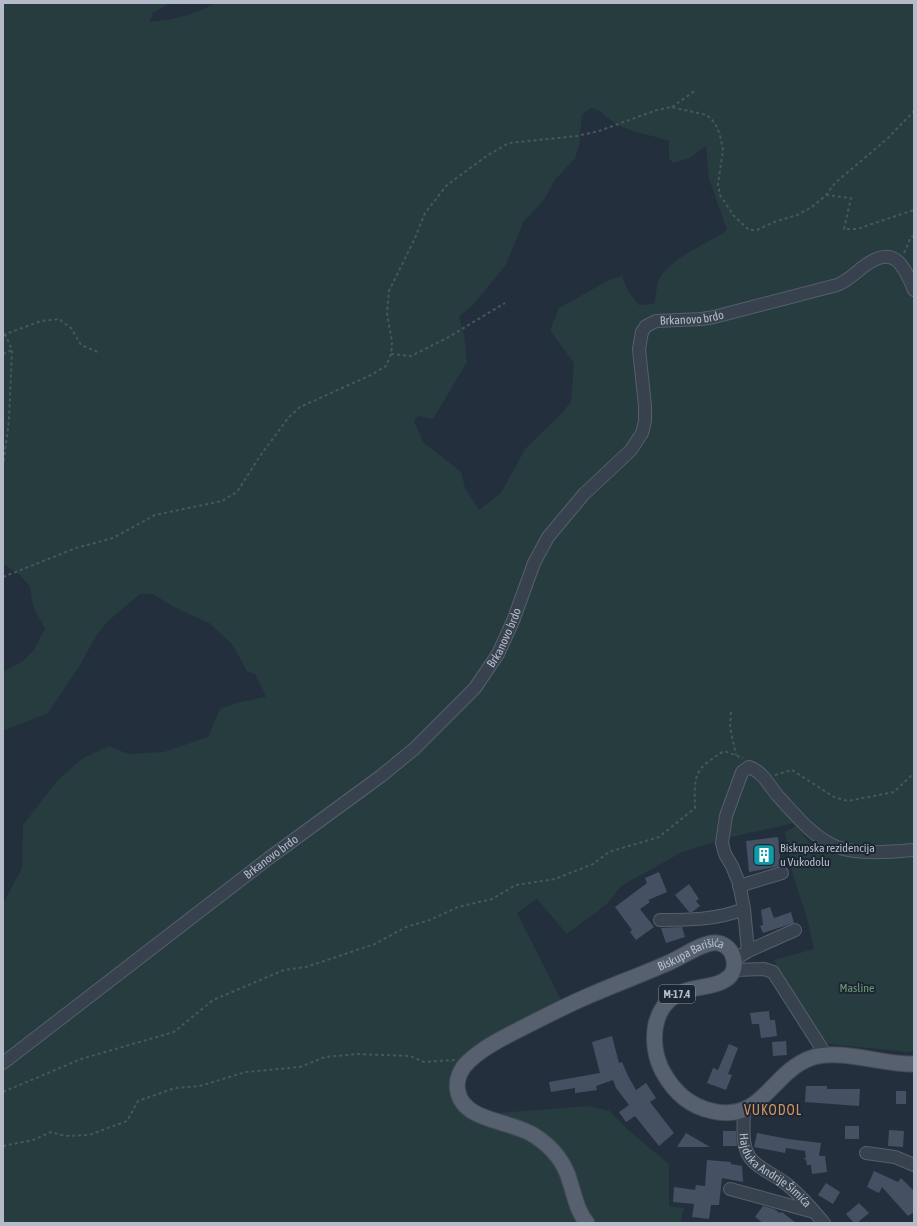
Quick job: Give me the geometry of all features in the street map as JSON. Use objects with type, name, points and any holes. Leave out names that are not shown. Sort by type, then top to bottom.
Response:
[{"type":"main road","name":"Biskupa Barišića","points":[[587,1223],[578,1208],[565,1168],[548,1146],[533,1134],[521,1128],[476,1115],[464,1106],[458,1094],[458,1078],[467,1062],[492,1044],[544,1017],[584,998],[680,958],[709,943],[720,943],[726,946],[734,965],[731,976],[722,982],[684,991],[670,1000],[658,1017],[654,1035],[656,1056],[663,1072],[679,1095],[685,1100],[709,1111],[727,1113],[744,1110],[758,1102],[800,1063],[813,1057],[826,1055],[914,1064]]},
{"type":"street","name":"Brkanovo brdo","points":[[3,1062],[250,872],[381,776],[434,730],[475,688],[498,654],[513,621],[534,563],[548,536],[584,494],[631,450],[642,433],[645,421],[645,406],[639,349],[642,332],[646,326],[656,320],[702,319],[714,317],[845,282],[863,267],[880,258],[887,257],[899,260]]},
{"type":"street","points":[[899,260],[907,273],[914,290]]},
{"type":"street","points":[[748,951],[744,909],[739,886],[732,866],[725,854],[722,843],[726,816],[742,772],[749,767],[758,771],[816,834],[837,847],[846,850],[870,851],[914,850]]},
{"type":"street","points":[[739,886],[782,873]]},
{"type":"street","points":[[660,920],[715,918],[726,916],[744,909]]},
{"type":"street","points":[[734,965],[748,951],[795,930]]},
{"type":"street","points":[[734,965],[764,969],[773,972],[826,1055]]},
{"type":"street","name":"Hajduka Andrije Šimića","points":[[744,1110],[745,1147],[749,1156],[760,1167],[785,1183],[815,1212],[824,1223]]},
{"type":"street","points":[[866,1153],[899,1158],[914,1166]]},
{"type":"street","points":[[730,1189],[815,1212]]},
{"type":"path","points":[[3,577],[76,548],[113,538],[155,515],[222,501],[237,492],[260,456],[289,417],[300,406],[371,376],[386,366],[391,354],[392,342],[387,313],[389,291],[415,238],[425,213],[447,185],[488,154],[509,143],[577,136],[599,131],[658,110],[672,107],[696,90]]},
{"type":"path","points":[[672,107],[707,115],[716,123],[723,150],[718,184],[720,195],[734,216],[749,230],[758,230],[812,207],[826,195],[835,183],[887,139],[914,111]]},
{"type":"path","points":[[826,195],[851,198],[844,229],[857,229],[914,210]]},
{"type":"path","points":[[899,260],[910,237],[914,236]]},
{"type":"path","points":[[391,354],[411,356],[448,338],[505,303]]},
{"type":"path","points":[[3,467],[9,420],[12,350],[4,334],[41,321],[59,319],[71,328],[81,345],[98,352]]},
{"type":"path","points":[[3,354],[12,350]]},
{"type":"path","points":[[731,712],[730,727],[736,755]]},
{"type":"path","points":[[3,1092],[81,1059],[174,1032],[213,1000],[284,970],[306,967],[375,944],[406,927],[430,920],[458,907],[492,899],[516,885],[555,879],[593,864],[609,852],[659,837],[695,808],[694,780],[705,763],[724,751],[742,756],[749,767]]},
{"type":"path","points":[[764,779],[792,770],[834,797],[848,802],[894,792],[914,773]]},
{"type":"path","points":[[3,1146],[33,1140],[51,1132],[65,1136],[89,1135],[127,1121],[138,1101],[175,1088],[200,1086],[246,1072],[300,1067],[325,1057],[358,1054],[410,1056],[424,1062],[453,1059],[467,1062]]},
{"type":"green space","name":"Masline","points":[[3,3],[170,3],[153,13],[149,22],[183,16],[199,11],[215,3],[914,3],[914,1051],[908,1052],[820,1043],[797,1009],[774,960],[814,949],[807,918],[792,872],[785,832],[796,826],[819,854],[828,850],[800,822],[726,838],[682,852],[621,886],[607,904],[567,934],[537,899],[517,913],[567,1012],[488,1054],[466,1074],[463,1098],[486,1114],[588,1106],[610,1111],[626,1128],[669,1164],[669,1206],[684,1208],[680,1223],[3,1223],[3,904],[22,868],[23,825],[57,781],[83,758],[109,746],[128,754],[164,752],[208,737],[220,709],[240,702],[266,697],[255,674],[247,671],[232,644],[209,623],[174,607],[153,594],[140,594],[107,622],[96,636],[80,665],[48,713],[3,731],[3,672],[23,661],[33,651],[45,629],[33,606],[30,587],[20,575],[3,564]],"holes":[[[590,108],[598,110],[614,123],[624,128],[669,141],[669,158],[673,163],[690,158],[706,146],[709,179],[727,230],[679,259],[663,273],[658,282],[654,304],[639,305],[628,291],[622,276],[609,280],[559,308],[550,330],[574,363],[571,402],[561,414],[525,449],[501,493],[479,510],[465,488],[461,472],[423,442],[414,421],[418,416],[433,419],[467,362],[464,335],[459,316],[473,305],[505,266],[524,221],[544,200],[555,180],[575,158],[579,146],[582,115]]]},
{"type":"building","name":"Biskupska rezidencija u Vukodolu","points":[[778,837],[781,866],[749,872],[746,841]]},
{"type":"building","points":[[659,872],[667,892],[648,900],[650,902],[640,909],[654,927],[636,940],[630,932],[632,930],[615,907],[647,883],[645,878]]},
{"type":"building","points":[[689,884],[699,899],[696,901],[700,906],[692,912],[689,912],[675,895]]},
{"type":"building","points":[[770,907],[774,918],[791,912],[794,923],[763,933],[760,926],[763,925],[761,910]]},
{"type":"building","points":[[682,927],[685,937],[666,943],[661,928]]},
{"type":"building","points":[[769,1011],[770,1020],[775,1020],[777,1036],[761,1038],[759,1024],[752,1024],[750,1013]]},
{"type":"building","points":[[612,1036],[619,1063],[622,1062],[636,1090],[646,1083],[656,1098],[650,1102],[674,1133],[659,1146],[635,1116],[626,1122],[619,1112],[629,1105],[616,1088],[613,1080],[596,1086],[597,1090],[575,1093],[575,1088],[551,1092],[549,1082],[600,1073],[592,1042]]},
{"type":"building","points":[[786,1041],[787,1055],[773,1056],[772,1042]]},
{"type":"building","points":[[729,1044],[738,1048],[728,1074],[732,1075],[726,1090],[707,1083],[713,1068],[718,1070]]},
{"type":"building","points":[[806,1086],[827,1086],[827,1089],[860,1089],[859,1106],[805,1102]]},
{"type":"building","points":[[896,1091],[906,1091],[906,1104],[896,1104]]},
{"type":"building","points":[[845,1126],[859,1126],[859,1139],[845,1139]]},
{"type":"building","points":[[889,1130],[904,1131],[903,1147],[888,1146]]},
{"type":"building","points":[[723,1131],[736,1131],[737,1146],[723,1146]]},
{"type":"building","points":[[686,1133],[710,1147],[677,1147]]},
{"type":"building","points":[[757,1133],[821,1143],[819,1156],[825,1156],[827,1172],[812,1174],[811,1165],[807,1165],[806,1160],[803,1158],[806,1158],[805,1151],[786,1148],[785,1153],[754,1147]]},
{"type":"building","points":[[707,1160],[731,1162],[731,1164],[742,1166],[743,1182],[722,1178],[719,1205],[711,1205],[709,1219],[692,1217],[694,1204],[673,1202],[674,1187],[695,1190],[696,1185],[705,1186]]},
{"type":"building","points":[[874,1171],[898,1182],[901,1178],[914,1191],[914,1212],[908,1216],[882,1187],[879,1193],[867,1187]]},
{"type":"building","points":[[826,1183],[840,1192],[833,1204],[818,1195]]},
{"type":"building","points":[[859,1203],[869,1213],[857,1223],[854,1223],[846,1214]]},
{"type":"building","points":[[763,1206],[774,1209],[780,1213],[782,1212],[796,1223],[763,1223],[755,1217]]},
{"type":"place","name":"Biskupska rezidencija u Vukodolu","points":[[764,855]]},
{"type":"district","name":"VUKODOL","points":[[773,1110]]}]
